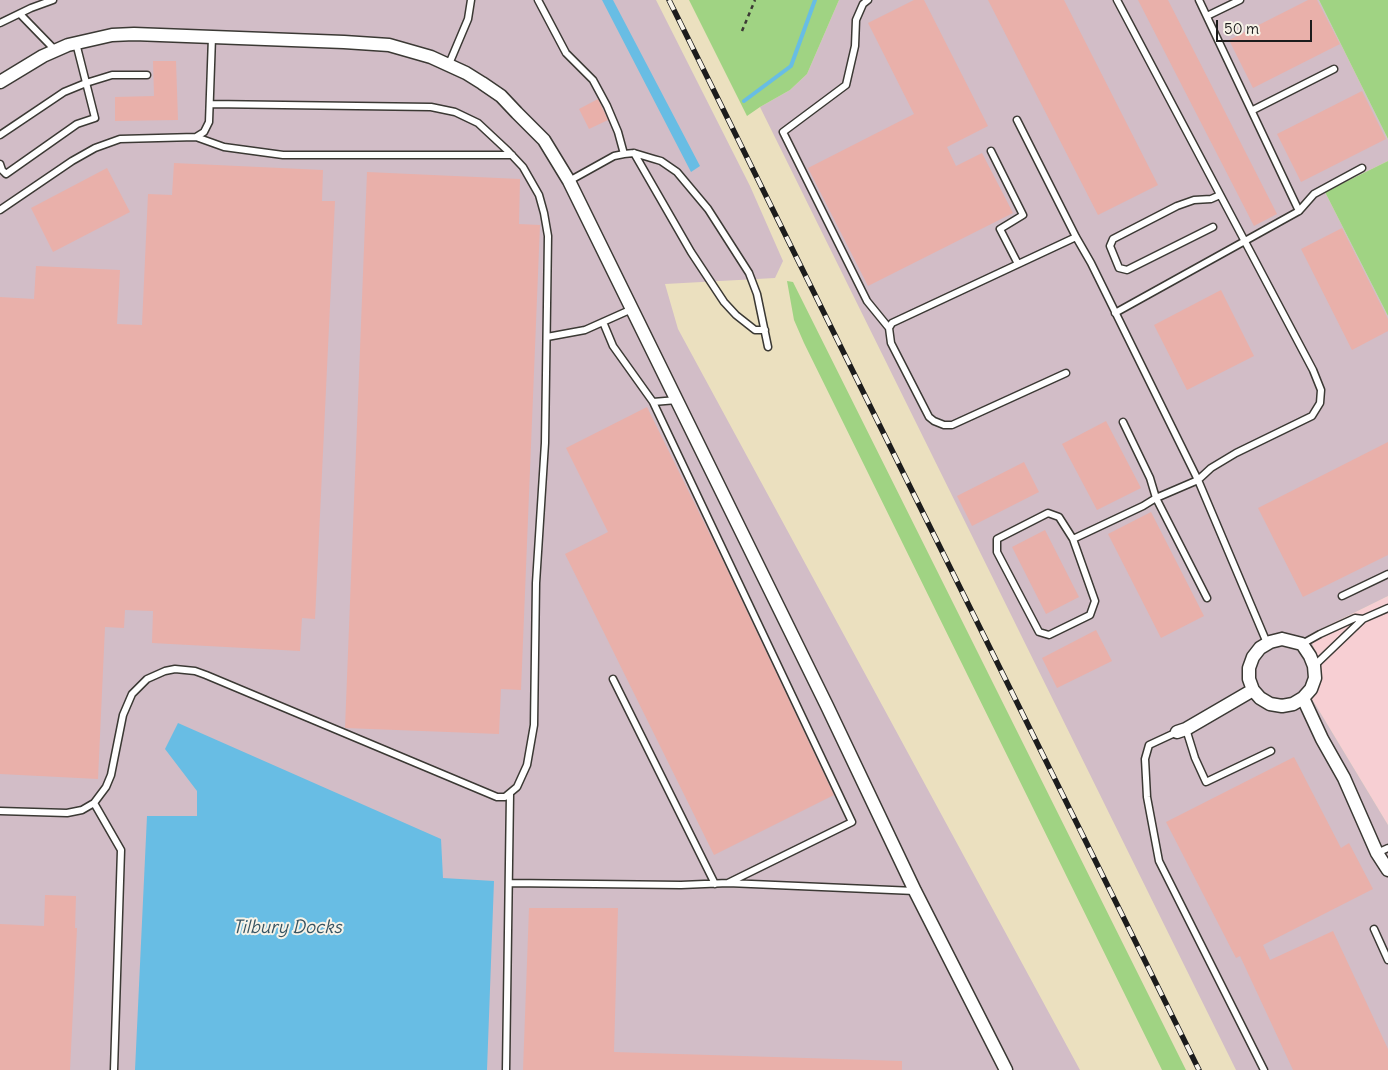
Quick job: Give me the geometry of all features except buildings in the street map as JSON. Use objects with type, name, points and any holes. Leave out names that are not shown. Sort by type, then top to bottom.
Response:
[{"type":"street","points":[[0,82],[55,50],[112,35],[212,37],[389,45],[448,64],[482,83],[506,102],[544,140],[569,181],[827,706],[915,891],[1006,1070]]},
{"type":"street","points":[[1282,640],[1302,644],[1310,656],[1314,666],[1314,678],[1311,689],[1303,698],[1293,704],[1282,706],[1270,704],[1260,698],[1253,690],[1249,679],[1249,668],[1253,657],[1267,643],[1282,640]]},
{"type":"street","points":[[1182,730],[1253,690]]},
{"type":"street","points":[[1303,698],[1322,739],[1382,850],[1388,870]]},
{"type":"lane","points":[[0,23],[53,0]]},
{"type":"lane","points":[[448,64],[468,18],[471,0]]},
{"type":"lane","points":[[538,0],[566,53],[593,80],[608,106],[624,154]]},
{"type":"lane","points":[[868,0],[863,4],[856,20],[855,46],[846,85],[783,132],[867,301],[889,328],[891,342],[929,417],[944,425],[952,425],[1066,373]]},
{"type":"lane","points":[[1072,539],[1156,498],[1198,480],[1211,468],[1236,453],[1312,416],[1320,403],[1321,390],[1313,370],[1117,0]]},
{"type":"lane","points":[[1199,0],[1253,110],[1299,211]]},
{"type":"lane","points":[[1207,16],[1240,0]]},
{"type":"lane","points":[[20,14],[55,50]]},
{"type":"lane","points":[[196,137],[204,132],[209,122],[212,37]]},
{"type":"lane","points":[[0,164],[6,174],[77,124],[95,118],[76,43]]},
{"type":"lane","points":[[1253,110],[1334,69]]},
{"type":"lane","points":[[0,135],[64,92],[86,82],[112,75],[147,75]]},
{"type":"lane","points":[[0,811],[67,813],[82,810],[94,803],[106,787],[111,775],[123,715],[132,694],[147,679],[175,669],[195,671],[206,675],[488,795],[505,797],[510,794],[517,787],[527,765],[534,725],[536,583],[545,443],[548,236],[544,213],[538,196],[523,167],[512,155],[478,123],[456,112],[431,107],[210,104]]},
{"type":"lane","points":[[1017,120],[1091,263],[1198,480],[1267,643]]},
{"type":"lane","points":[[0,210],[57,171],[95,148],[120,139],[196,137],[224,147],[282,155],[512,155]]},
{"type":"lane","points":[[992,151],[1023,215],[1000,229],[1018,264]]},
{"type":"lane","points":[[634,153],[724,302],[736,316],[755,330],[765,330]]},
{"type":"lane","points":[[569,181],[614,156],[624,154],[634,153],[667,165],[686,181],[708,209],[749,273],[757,294],[768,347]]},
{"type":"lane","points":[[1115,313],[1299,211],[1314,194],[1362,168]]},
{"type":"lane","points":[[1213,227],[1127,270],[1119,268],[1110,246],[1114,238],[1178,206],[1194,200],[1211,199],[1220,195]]},
{"type":"lane","points":[[889,328],[892,323],[1076,237]]},
{"type":"lane","points":[[546,337],[585,330],[632,309]]},
{"type":"lane","points":[[604,322],[613,346],[653,402],[852,822],[728,883]]},
{"type":"lane","points":[[653,402],[677,400]]},
{"type":"lane","points":[[1123,422],[1150,478],[1156,498],[1207,598]]},
{"type":"lane","points":[[1048,513],[1059,517],[1072,539],[1095,600],[1090,615],[1049,635],[1039,632],[997,552],[997,539],[1048,513]]},
{"type":"lane","points":[[1342,596],[1388,574]]},
{"type":"lane","points":[[1314,666],[1363,619],[1388,608]]},
{"type":"lane","points":[[1302,644],[1355,618],[1363,619]]},
{"type":"lane","points":[[612,679],[715,884]]},
{"type":"lane","points":[[1264,1070],[1159,861],[1147,797],[1145,759],[1149,744],[1182,730],[1206,782],[1271,751]]},
{"type":"lane","points":[[506,1070],[510,794]]},
{"type":"lane","points":[[94,803],[121,850],[114,1070]]},
{"type":"lane","points":[[509,883],[681,885],[728,883],[915,891]]},
{"type":"lane","points":[[1374,929],[1388,960]]},
{"type":"path","points":[[742,31],[755,0]]},
{"type":"shaded area","points":[[0,0],[656,0],[750,186],[783,261],[775,278],[665,284],[678,329],[1080,1070],[0,1070]]},
{"type":"shaded area","points":[[839,0],[1319,0],[1388,139],[1388,161],[1325,192],[1388,316],[1388,596],[1309,635],[1317,656],[1309,694],[1388,825],[1388,1070],[1236,1070],[760,107],[790,90],[807,74]]},
{"type":"shaded area","points":[[1388,596],[1388,825],[1309,694],[1317,656],[1309,635]]},
{"type":"green space","points":[[689,0],[839,0],[807,74],[790,90],[747,116]]},
{"type":"green space","points":[[1319,0],[1388,0],[1388,139]]},
{"type":"green space","points":[[1388,161],[1388,316],[1325,192]]},
{"type":"green space","points":[[787,281],[793,282],[1186,1070],[1162,1070],[804,343],[794,320]]},
{"type":"water","points":[[602,0],[613,0],[700,166],[691,172]]},
{"type":"water","name":"Tilbury Docks","points":[[178,723],[441,839],[443,878],[494,881],[487,1070],[135,1070],[147,816],[197,816],[197,791],[165,749]]},
{"type":"waterway","points":[[744,101],[791,66],[815,0]]},
{"type":"railway","points":[[669,0],[1199,1070]]}]
